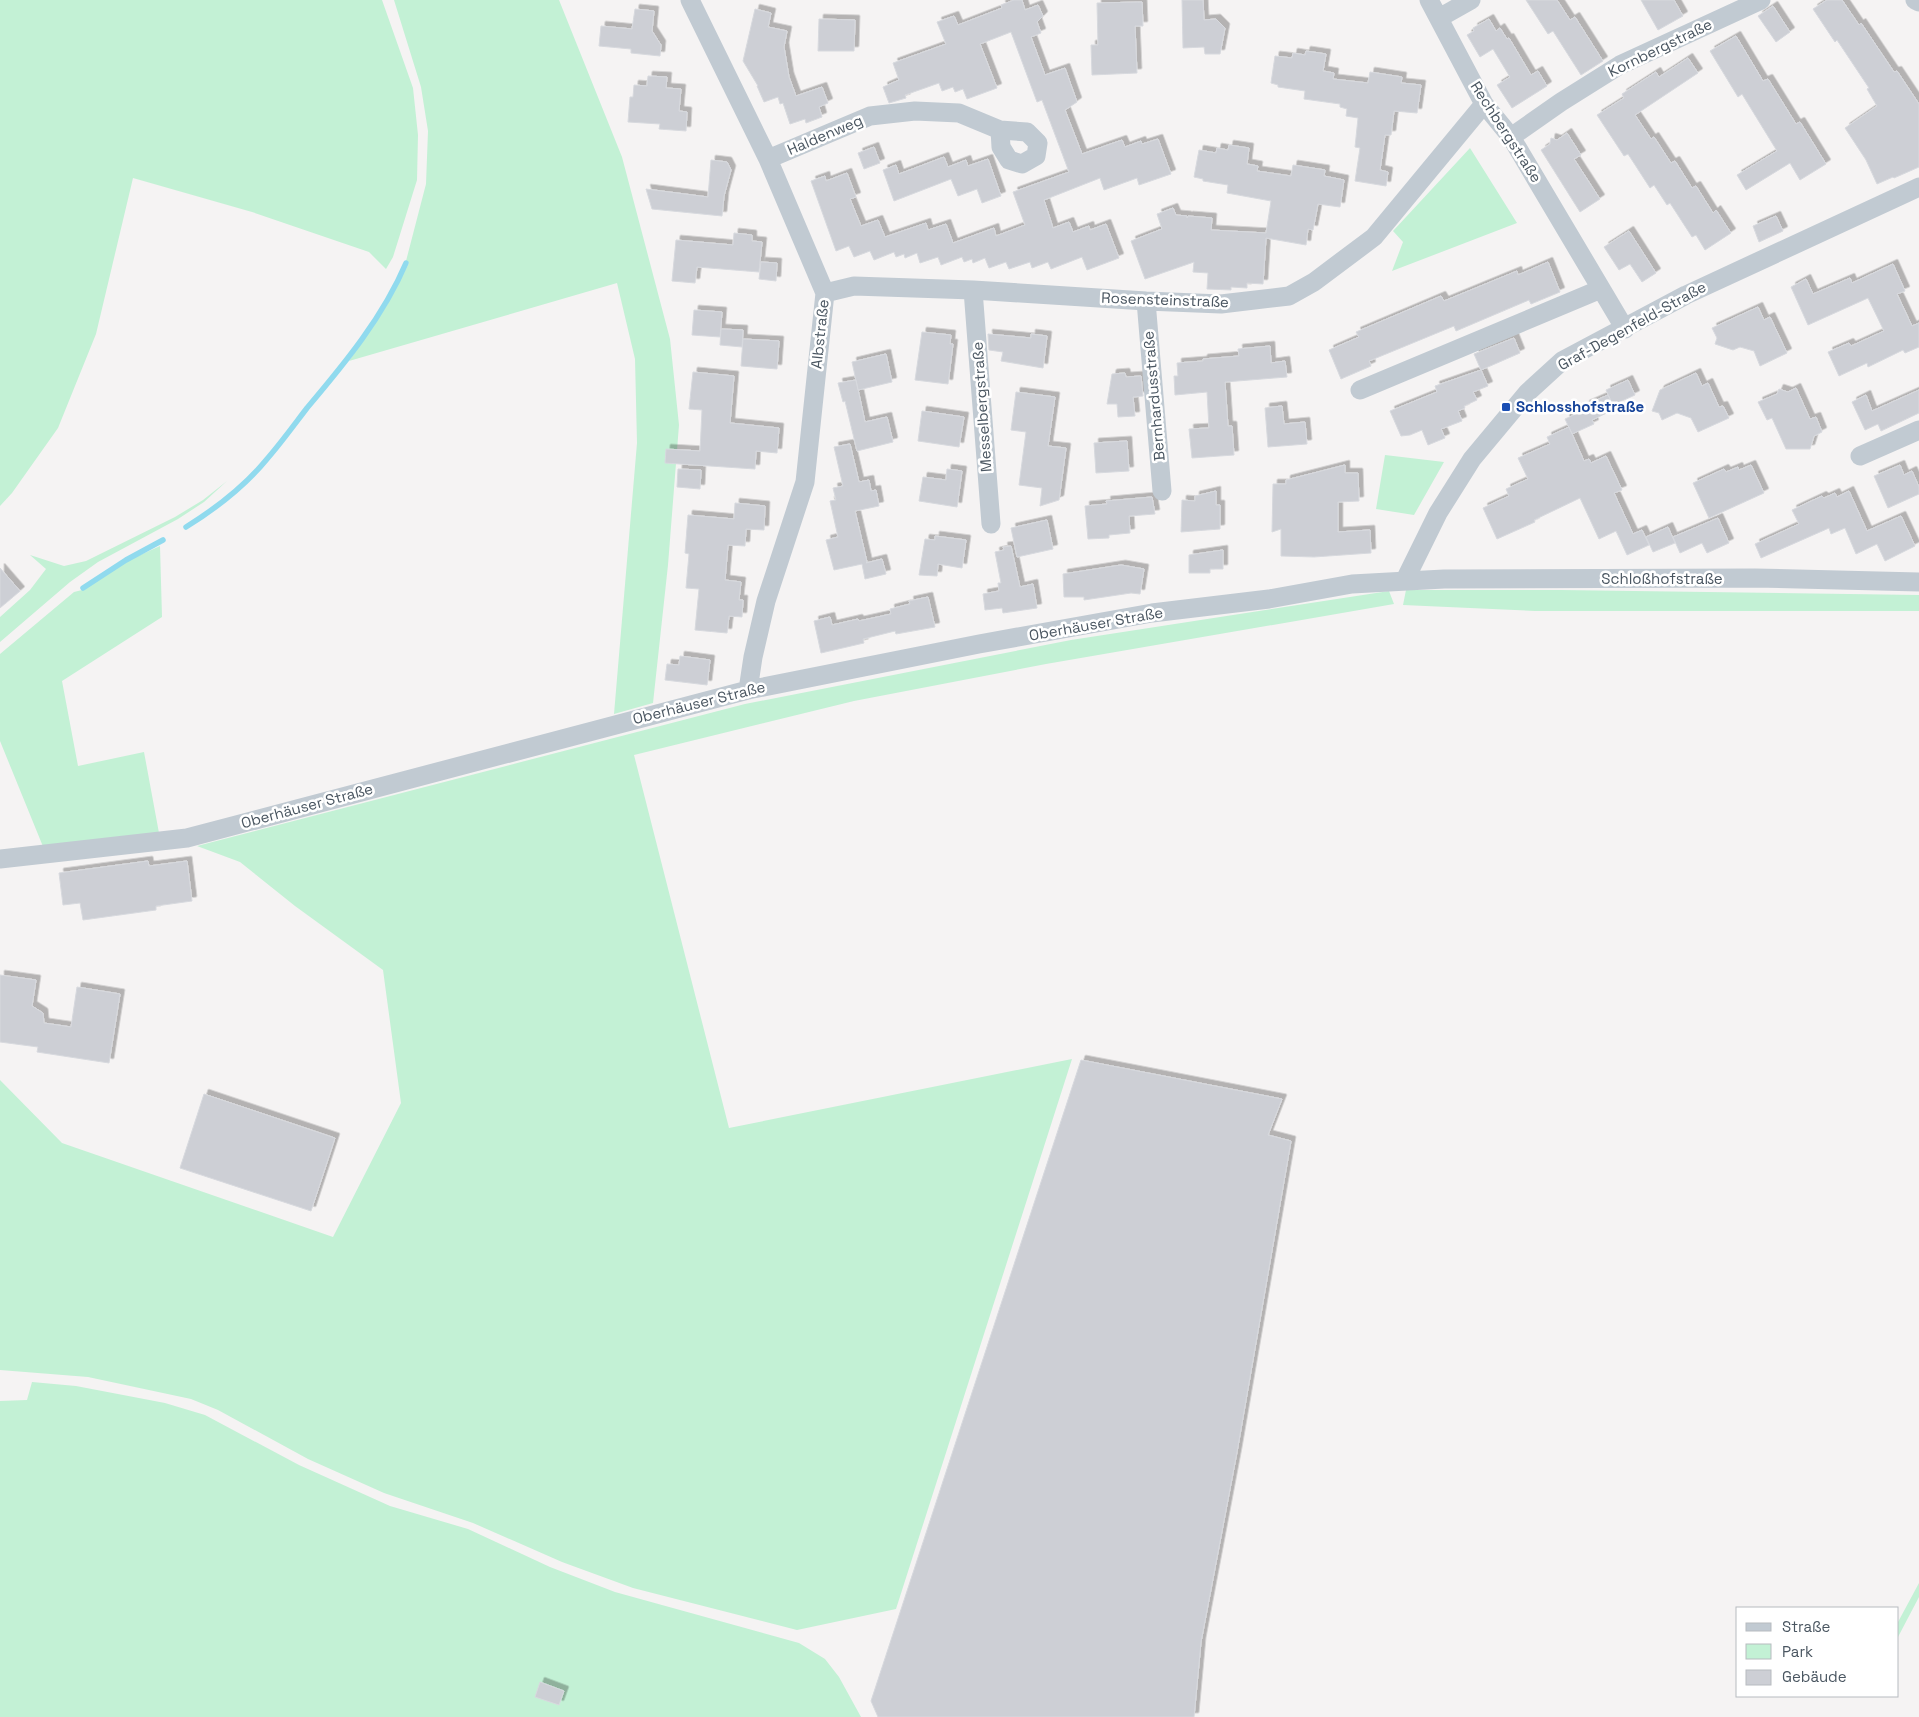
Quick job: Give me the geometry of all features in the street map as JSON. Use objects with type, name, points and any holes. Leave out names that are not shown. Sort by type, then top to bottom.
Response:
[{"type":"street","name":"Albstraße","points":[[690,0],[768,159],[825,294],[805,482],[766,601],[753,657],[748,690]]},
{"type":"street","name":"Rechbergstraße","points":[[1429,0],[1484,104],[1512,137],[1625,329]]},
{"type":"street","points":[[1439,18],[1471,0]]},
{"type":"street","name":"Kornbergstraße","points":[[1512,137],[1561,102],[1620,65],[1762,0]]},
{"type":"street","points":[[1915,0],[1919,2]]},
{"type":"street","name":"Rosensteinstraße","points":[[825,294],[854,286],[973,290],[1146,302],[1221,304],[1289,296],[1314,282],[1374,237],[1484,104]]},
{"type":"street","name":"Haldenweg","points":[[768,159],[870,116],[915,111],[959,113],[1000,130]]},
{"type":"street","name":"Graf-Degenfeld-Straße","points":[[1405,580],[1438,513],[1472,459],[1527,392],[1562,361],[1686,295],[1919,187]]},
{"type":"street","points":[[1360,390],[1601,289]]},
{"type":"street","name":"Messelbergstraße","points":[[973,290],[991,524]]},
{"type":"street","name":"Bernhardusstraße","points":[[1146,302],[1162,491]]},
{"type":"street","points":[[1860,456],[1919,430]]},
{"type":"street","name":"Schloßhofstraße","points":[[1405,580],[1755,578],[1919,582]]},
{"type":"street","name":"Oberhäuser Straße","points":[[0,859],[187,838],[748,690],[979,644],[1152,613],[1269,599],[1352,584],[1405,580]]},
{"type":"green space","points":[[0,0],[382,0],[413,88],[418,135],[417,180],[393,257],[386,269],[369,252],[252,212],[133,178],[96,334],[58,428],[12,493],[0,506]]},
{"type":"green space","points":[[394,0],[559,0],[622,157],[670,339],[679,425],[668,565],[653,703],[614,714],[637,443],[635,359],[617,283],[349,361],[387,305],[409,263],[406,261],[426,184],[428,131],[421,87]]},
{"type":"green space","points":[[1470,148],[1517,223],[1392,271],[1403,242],[1393,231]]},
{"type":"green space","points":[[1385,455],[1444,462],[1414,515],[1376,509]]},
{"type":"green space","points":[[227,481],[204,502],[178,519],[98,562],[70,582],[0,642],[0,617],[30,590],[46,569],[30,555],[64,566],[86,561],[175,517],[203,500]]},
{"type":"green space","points":[[160,546],[162,617],[62,681],[78,766],[144,752],[159,833],[44,849],[0,741],[0,654],[74,592],[82,590],[127,561]]},
{"type":"green space","points":[[1406,590],[1561,590],[1919,595],[1919,611],[1535,611],[1403,605]]},
{"type":"green space","points":[[1389,591],[1394,604],[1046,664],[854,701],[634,755],[729,1128],[1072,1059],[896,1609],[797,1630],[633,1588],[562,1562],[473,1523],[384,1493],[308,1459],[218,1410],[191,1399],[88,1377],[0,1370],[0,1080],[62,1143],[333,1237],[401,1103],[383,970],[295,906],[240,862],[197,846],[745,704],[1071,640]]},
{"type":"green space","points":[[32,1382],[76,1386],[165,1403],[205,1415],[299,1465],[390,1506],[468,1529],[550,1567],[615,1592],[799,1643],[825,1659],[839,1677],[861,1717],[0,1717],[0,1401],[27,1400]]},
{"type":"green space","points":[[1919,1583],[1919,1597],[1899,1635],[1899,1620]]},
{"type":"building","points":[[1014,0],[1022,0],[1025,10],[1038,5],[1043,16],[1037,22],[1041,33],[1031,37],[1045,75],[1065,68],[1077,102],[1065,110],[1082,154],[1122,140],[1125,147],[1141,141],[1142,144],[1158,139],[1171,174],[1139,185],[1137,178],[1104,190],[1100,178],[1044,200],[1053,228],[1069,222],[1073,232],[1089,226],[1090,230],[1106,224],[1119,258],[1087,270],[1082,257],[1051,269],[1048,262],[1032,268],[1030,262],[1009,269],[1006,262],[989,268],[985,258],[973,263],[972,259],[964,262],[962,257],[941,265],[938,257],[920,263],[917,253],[905,258],[904,254],[896,257],[894,252],[874,260],[870,251],[854,257],[849,246],[836,251],[811,181],[825,176],[826,181],[847,173],[856,197],[850,199],[861,226],[878,220],[885,237],[926,223],[928,230],[946,224],[953,243],[994,228],[996,236],[1025,225],[1013,192],[1069,172],[1042,100],[1037,102],[1011,32],[980,44],[997,88],[967,99],[963,89],[955,92],[953,87],[942,91],[939,83],[905,95],[906,98],[889,103],[883,87],[899,80],[893,63],[946,44],[937,22],[954,16],[958,25],[1002,8],[1001,5]]},
{"type":"building","points":[[1182,0],[1203,0],[1204,20],[1216,19],[1225,28],[1220,54],[1205,54],[1204,47],[1183,48]]},
{"type":"building","points":[[1526,0],[1557,0],[1570,20],[1575,17],[1603,61],[1581,75],[1553,31],[1548,34]]},
{"type":"building","points":[[1641,0],[1674,0],[1683,16],[1658,30]]},
{"type":"building","points":[[1827,0],[1842,0],[1859,25],[1861,23],[1894,72],[1897,71],[1919,104],[1919,167],[1877,184],[1866,160],[1845,128],[1877,106],[1867,89],[1869,88],[1837,40],[1835,42],[1813,9]]},
{"type":"building","points":[[1142,2],[1143,26],[1135,26],[1137,73],[1092,75],[1091,45],[1098,45],[1097,3]]},
{"type":"building","points":[[1773,6],[1790,32],[1776,42],[1758,16]]},
{"type":"building","points":[[635,9],[654,11],[652,31],[661,45],[660,56],[631,53],[631,49],[599,46],[601,26],[632,29]]},
{"type":"building","points":[[755,9],[771,13],[768,27],[787,31],[784,47],[789,77],[796,96],[822,87],[828,103],[819,107],[822,117],[806,123],[805,119],[790,124],[783,103],[780,104],[778,97],[764,102],[758,86],[743,61]]},
{"type":"building","points":[[819,19],[855,20],[854,51],[818,51]]},
{"type":"building","points":[[1489,19],[1496,31],[1500,28],[1507,39],[1509,38],[1531,75],[1538,71],[1547,86],[1512,108],[1497,85],[1510,77],[1493,49],[1480,57],[1467,35],[1474,31],[1473,28]]},
{"type":"building","points":[[1736,36],[1763,81],[1768,79],[1796,124],[1800,122],[1826,164],[1800,180],[1790,163],[1746,190],[1737,175],[1777,151],[1742,94],[1738,97],[1710,51]]},
{"type":"building","points":[[1306,51],[1326,54],[1323,71],[1334,73],[1333,79],[1368,83],[1370,72],[1402,77],[1401,83],[1421,85],[1417,113],[1394,111],[1391,135],[1385,135],[1380,170],[1388,172],[1386,186],[1355,181],[1360,148],[1355,147],[1358,118],[1346,116],[1347,109],[1340,107],[1340,104],[1304,99],[1305,91],[1278,87],[1278,85],[1271,83],[1275,56],[1292,58],[1293,53],[1305,55]]},
{"type":"building","points":[[1688,58],[1698,73],[1635,115],[1651,139],[1654,137],[1671,163],[1675,161],[1692,188],[1696,186],[1713,213],[1716,210],[1731,233],[1705,250],[1696,235],[1692,237],[1670,203],[1667,205],[1654,185],[1650,188],[1628,154],[1624,156],[1597,115],[1624,98],[1622,94],[1656,72],[1659,77]]},
{"type":"building","points":[[648,76],[667,77],[666,88],[681,89],[679,111],[687,112],[686,131],[659,129],[660,124],[628,122],[630,97],[633,97],[634,85],[647,86]]},
{"type":"building","points":[[1567,133],[1581,155],[1574,159],[1600,199],[1580,212],[1541,150],[1550,144],[1551,138],[1557,140]]},
{"type":"building","points":[[1229,145],[1249,148],[1247,164],[1258,166],[1257,171],[1291,176],[1293,165],[1325,170],[1324,176],[1344,180],[1340,207],[1318,204],[1313,230],[1308,229],[1306,245],[1266,238],[1263,284],[1247,283],[1247,288],[1231,287],[1231,290],[1207,289],[1208,273],[1193,272],[1194,262],[1145,279],[1131,241],[1162,229],[1157,214],[1173,208],[1176,215],[1187,216],[1187,218],[1188,216],[1212,218],[1211,230],[1266,233],[1271,201],[1227,193],[1228,185],[1203,181],[1203,179],[1194,177],[1199,150],[1216,153],[1217,148],[1228,150]]},
{"type":"building","points":[[874,147],[880,163],[864,169],[858,153]]},
{"type":"building","points":[[944,157],[948,167],[966,160],[968,166],[988,159],[1001,196],[982,203],[977,189],[958,196],[951,179],[894,201],[883,170],[896,165],[899,174]]},
{"type":"building","points":[[711,160],[727,162],[731,170],[724,196],[722,216],[652,209],[646,189],[708,197]]},
{"type":"building","points":[[1776,216],[1783,231],[1759,242],[1753,226]]},
{"type":"building","points":[[1629,231],[1656,273],[1642,282],[1630,264],[1619,270],[1604,247]]},
{"type":"building","points":[[734,233],[752,235],[752,241],[762,242],[759,272],[697,267],[695,283],[672,281],[676,240],[733,245]]},
{"type":"building","points":[[761,262],[777,263],[776,281],[759,279]]},
{"type":"building","points":[[1548,262],[1560,292],[1531,304],[1529,300],[1456,331],[1454,326],[1369,361],[1371,366],[1341,379],[1329,350],[1359,337],[1356,332],[1441,296],[1444,301],[1517,271],[1518,275]]},
{"type":"building","points":[[1893,264],[1905,291],[1897,294],[1912,326],[1919,323],[1919,347],[1905,353],[1903,350],[1868,367],[1867,363],[1839,376],[1828,352],[1849,343],[1851,346],[1884,331],[1868,298],[1808,325],[1791,287],[1806,279],[1813,294],[1850,278],[1852,283]]},
{"type":"building","points":[[1758,307],[1764,320],[1770,317],[1787,353],[1760,366],[1754,351],[1740,347],[1733,350],[1715,344],[1717,338],[1712,328]]},
{"type":"building","points":[[694,310],[722,312],[720,337],[692,335]]},
{"type":"building","points":[[721,329],[743,330],[742,347],[720,345]]},
{"type":"building","points":[[922,332],[951,335],[950,344],[953,344],[948,384],[915,380]]},
{"type":"building","points":[[988,334],[1031,338],[1031,334],[1047,336],[1043,368],[1001,361],[1003,352],[989,350]]},
{"type":"building","points":[[1514,338],[1520,353],[1481,370],[1474,354]]},
{"type":"building","points":[[743,339],[779,341],[777,369],[741,366]]},
{"type":"building","points":[[1270,346],[1271,363],[1285,361],[1287,377],[1225,382],[1228,426],[1232,426],[1234,455],[1192,458],[1189,429],[1209,428],[1207,392],[1175,395],[1174,376],[1178,376],[1177,363],[1239,356],[1238,349]]},
{"type":"building","points":[[886,354],[892,382],[858,390],[852,362]]},
{"type":"building","points":[[1481,370],[1488,386],[1473,392],[1477,400],[1458,411],[1462,421],[1441,429],[1445,438],[1428,445],[1422,430],[1410,435],[1401,436],[1390,411],[1437,392],[1435,386]]},
{"type":"building","points":[[693,372],[734,376],[730,423],[779,428],[777,453],[756,451],[755,469],[665,463],[666,449],[700,451],[702,410],[689,409]]},
{"type":"building","points":[[1125,373],[1126,377],[1141,376],[1143,396],[1133,397],[1135,416],[1118,417],[1117,404],[1107,404],[1112,374]]},
{"type":"building","points":[[1696,373],[1702,386],[1708,383],[1719,407],[1723,406],[1729,418],[1698,432],[1691,418],[1677,413],[1662,420],[1659,413],[1652,411],[1660,390]]},
{"type":"building","points":[[856,380],[865,422],[887,417],[893,442],[857,451],[845,401],[843,402],[838,383]]},
{"type":"building","points":[[1628,380],[1635,395],[1613,405],[1606,390]]},
{"type":"building","points":[[1796,388],[1810,419],[1816,417],[1822,432],[1814,436],[1810,449],[1786,449],[1772,418],[1767,420],[1758,402],[1777,394],[1779,389],[1788,392]]},
{"type":"building","points":[[1919,390],[1919,413],[1881,431],[1878,424],[1865,430],[1852,402],[1866,395],[1872,411]]},
{"type":"building","points":[[1016,392],[1055,397],[1048,446],[1066,448],[1059,500],[1040,506],[1042,488],[1019,485],[1026,432],[1011,430]]},
{"type":"building","points":[[1608,395],[1615,409],[1592,420],[1594,424],[1572,434],[1565,419],[1587,409],[1585,405]]},
{"type":"building","points":[[1282,406],[1284,424],[1305,422],[1307,444],[1268,447],[1265,408]]},
{"type":"building","points":[[922,411],[964,417],[959,447],[918,441]]},
{"type":"building","points":[[1569,427],[1584,461],[1589,459],[1591,463],[1606,456],[1622,490],[1614,493],[1633,534],[1642,530],[1649,545],[1627,555],[1616,531],[1599,539],[1580,498],[1534,520],[1535,522],[1497,539],[1483,508],[1509,496],[1506,489],[1528,479],[1518,458],[1550,444],[1547,437]]},
{"type":"building","points":[[1127,441],[1129,471],[1096,473],[1094,443]]},
{"type":"building","points":[[850,444],[859,482],[869,480],[871,491],[876,490],[879,506],[855,511],[866,563],[882,559],[886,574],[865,579],[862,564],[834,570],[826,540],[838,537],[830,501],[836,500],[833,488],[843,486],[834,447]]},
{"type":"building","points":[[1345,465],[1345,473],[1358,473],[1359,501],[1338,502],[1338,532],[1370,530],[1371,553],[1314,557],[1281,556],[1281,529],[1272,532],[1273,484],[1286,484],[1286,480]]},
{"type":"building","points":[[1751,465],[1764,493],[1709,518],[1693,483],[1724,469],[1726,472],[1738,467],[1739,470]]},
{"type":"building","points":[[1900,465],[1904,475],[1912,471],[1919,487],[1919,494],[1888,508],[1874,476]]},
{"type":"building","points":[[678,469],[701,470],[700,489],[677,487]]},
{"type":"building","points":[[947,469],[962,471],[957,507],[919,501],[923,477],[946,480]]},
{"type":"building","points":[[1216,491],[1216,505],[1220,505],[1220,529],[1181,532],[1182,500],[1195,501],[1195,496]]},
{"type":"building","points":[[1849,491],[1867,531],[1901,516],[1915,546],[1885,561],[1877,544],[1856,554],[1845,528],[1831,534],[1829,528],[1761,558],[1755,544],[1799,524],[1792,510],[1822,496],[1824,498],[1835,493],[1837,497]]},
{"type":"building","points":[[1152,497],[1155,514],[1129,516],[1130,533],[1109,535],[1109,538],[1088,539],[1085,506],[1107,504],[1106,501]]},
{"type":"building","points":[[735,503],[765,506],[764,530],[746,529],[745,546],[728,545],[725,580],[741,582],[739,600],[743,600],[742,617],[729,616],[727,633],[695,630],[699,589],[686,588],[689,554],[685,553],[688,515],[734,519]]},
{"type":"building","points":[[1718,518],[1729,543],[1707,553],[1702,543],[1680,553],[1673,537]]},
{"type":"building","points":[[1047,520],[1053,549],[1017,557],[1011,528]]},
{"type":"building","points":[[1668,527],[1675,543],[1653,552],[1646,537]]},
{"type":"building","points":[[935,536],[966,540],[962,568],[938,564],[937,576],[919,575],[925,539],[935,540]]},
{"type":"building","points":[[1011,546],[1020,587],[1033,584],[1037,608],[1003,613],[1002,608],[985,610],[983,594],[999,591],[998,583],[1001,583],[995,552],[1004,550],[1003,547]]},
{"type":"building","points":[[1223,550],[1223,569],[1210,569],[1210,573],[1189,573],[1189,555]]},
{"type":"building","points":[[1121,565],[1144,569],[1140,594],[1131,593],[1084,600],[1084,597],[1064,597],[1063,574]]},
{"type":"building","points":[[0,568],[20,591],[0,608]]},
{"type":"building","points":[[928,597],[935,627],[896,634],[895,631],[863,639],[864,643],[821,653],[814,621],[830,617],[832,625],[858,619],[859,621],[891,614],[890,609],[910,604],[909,601]]},
{"type":"building","points":[[680,656],[710,660],[707,685],[665,680],[667,664],[679,665]]},
{"type":"building","points":[[148,861],[149,866],[187,861],[192,901],[156,906],[156,910],[83,920],[80,903],[63,905],[59,873]]},
{"type":"building","points":[[0,975],[36,980],[32,1006],[43,1013],[44,1023],[71,1027],[77,987],[120,994],[109,1063],[37,1052],[38,1047],[0,1042]]},
{"type":"building","points":[[1081,1060],[1282,1099],[1268,1135],[1291,1141],[1237,1452],[1201,1642],[1194,1717],[878,1717],[871,1701]]},
{"type":"building","points":[[204,1094],[335,1138],[311,1211],[180,1168]]},
{"type":"building","points":[[540,1682],[564,1691],[559,1705],[535,1697]]},
{"type":"waterway","points":[[186,527],[219,505],[239,488],[272,453],[375,321],[406,263]]},
{"type":"waterway","points":[[83,588],[126,560],[163,540]]},
{"type":"place","name":"Schlosshofstraße","points":[[1506,407]]}]
